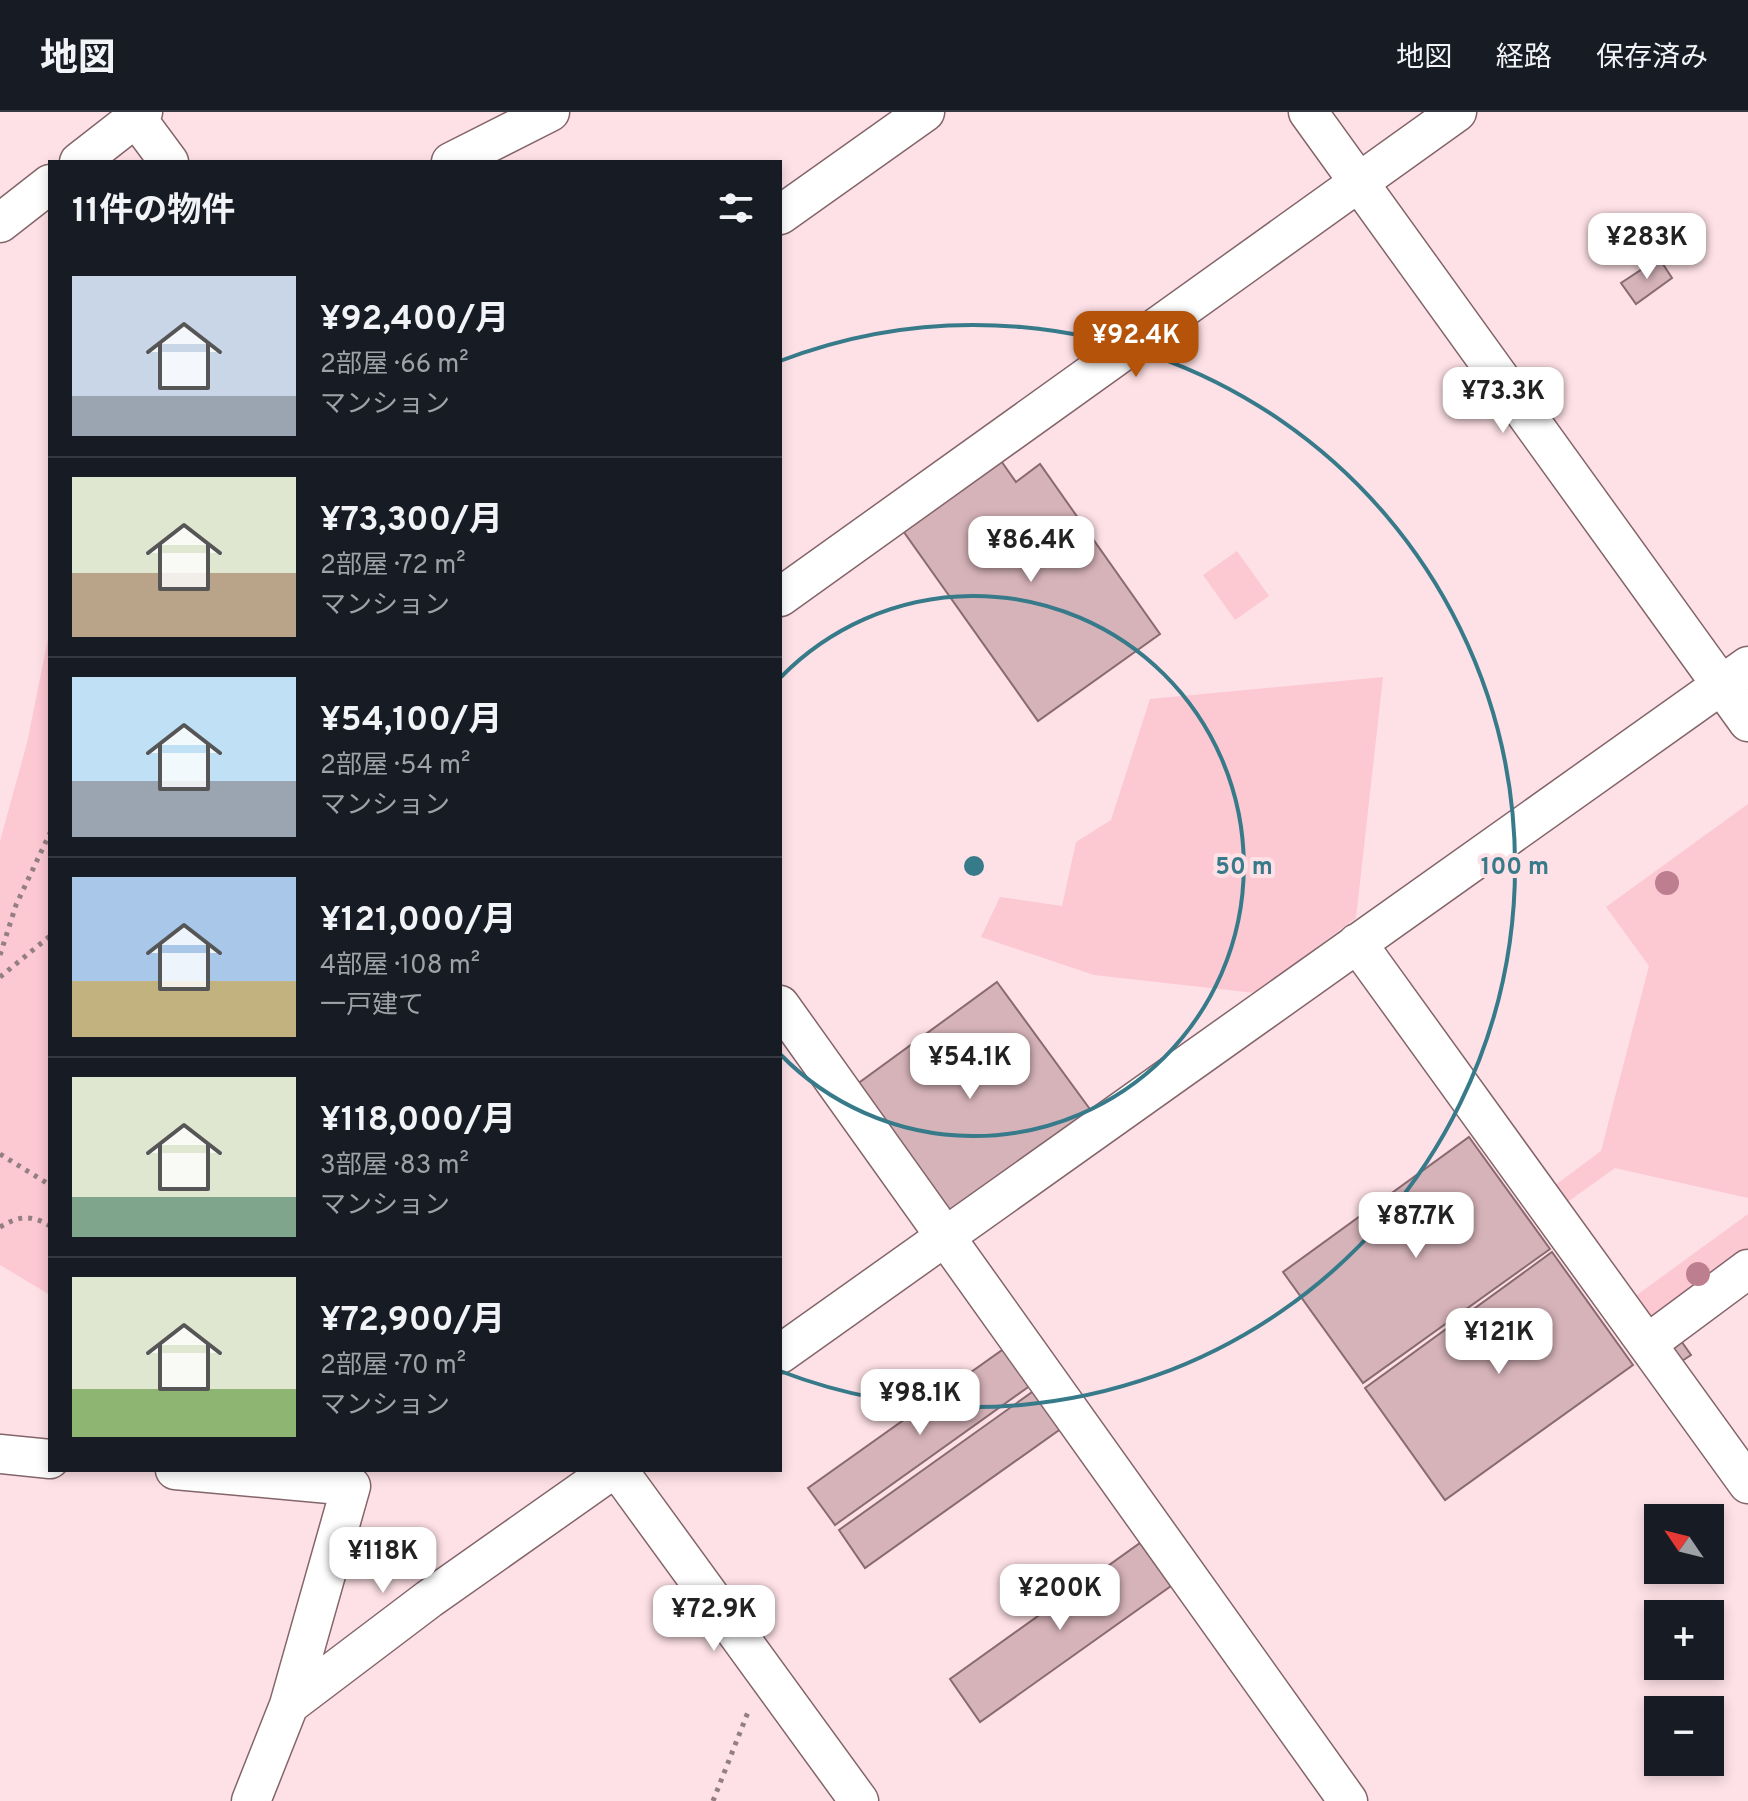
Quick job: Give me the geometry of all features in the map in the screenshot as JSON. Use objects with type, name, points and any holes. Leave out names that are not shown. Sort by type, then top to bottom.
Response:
[{"type":"street","points":[[455,160],[550,112]]},
{"type":"street","points":[[782,214],[925,112]]},
{"type":"street","points":[[1308,112],[1734,676],[1748,722]]},
{"type":"street","points":[[782,596],[1457,112]]},
{"type":"street","points":[[81,160],[137,114],[168,160]]},
{"type":"street","points":[[0,223],[48,186]]},
{"type":"street","points":[[782,1353],[949,1238],[1734,676]]},
{"type":"street","points":[[1357,943],[1748,1484]]},
{"type":"street","points":[[782,1008],[1348,1801]]},
{"type":"street","points":[[1647,1344],[1748,1269]]},
{"type":"street","points":[[0,1454],[48,1459]]},
{"type":"street","points":[[197,1472],[351,1486],[289,1705],[251,1801]]},
{"type":"street","points":[[289,1705],[429,1599],[612,1472]]},
{"type":"street","points":[[616,1472],[859,1801]]},
{"type":"path","points":[[0,955],[16,905],[48,837]]},
{"type":"path","points":[[0,977],[48,938]]},
{"type":"path","points":[[0,1154],[48,1184]]},
{"type":"path","points":[[0,1227],[21,1216],[35,1218],[48,1225]]},
{"type":"path","points":[[713,1801],[756,1694],[771,1680]]},
{"type":"shaded area","points":[[1237,551],[1269,596],[1235,620],[1203,575]]},
{"type":"shaded area","points":[[48,639],[48,1294],[0,1265],[0,841],[27,743]]},
{"type":"shaded area","points":[[1383,677],[1356,918],[1255,993],[1094,975],[981,937],[1000,897],[1062,906],[1076,842],[1111,820],[1150,699]]},
{"type":"shaded area","points":[[1748,804],[1748,1198],[1615,1168],[1562,1206],[1550,1189],[1601,1151],[1649,966],[1606,907]]},
{"type":"shaded area","points":[[1748,1214],[1748,1257],[1650,1328],[1630,1300]]},
{"type":"building","points":[[1659,258],[1672,278],[1636,304],[1621,283]]},
{"type":"building","points":[[999,458],[1016,482],[1040,464],[1160,634],[1038,721],[901,528]]},
{"type":"building","points":[[997,982],[1092,1112],[944,1220],[849,1090]]},
{"type":"building","points":[[1469,1137],[1550,1249],[1363,1383],[1283,1272]]},
{"type":"building","points":[[1552,1252],[1633,1365],[1445,1500],[1365,1388]]},
{"type":"building","points":[[1679,1338],[1691,1355],[1679,1363],[1667,1347]]},
{"type":"building","points":[[1005,1348],[1031,1385],[835,1525],[808,1488]]},
{"type":"building","points":[[1035,1390],[1062,1428],[865,1568],[839,1530]]},
{"type":"building","points":[[1140,1543],[1171,1586],[980,1722],[950,1679]]}]
